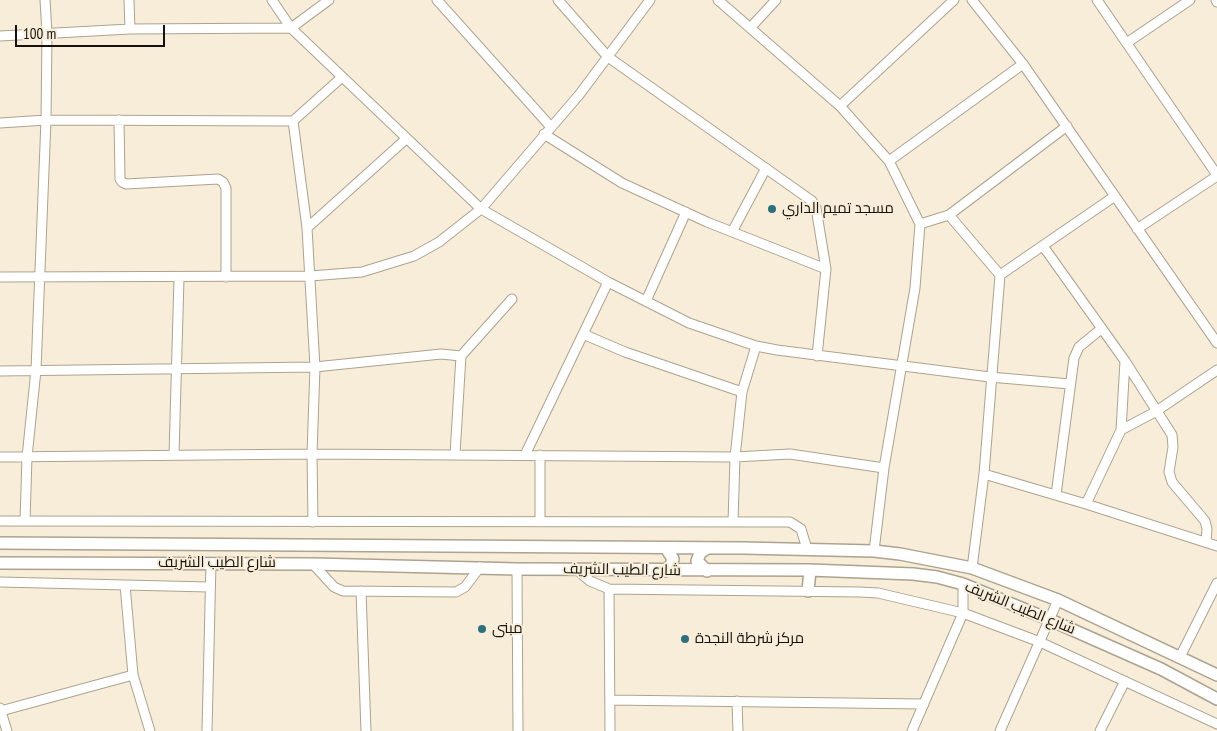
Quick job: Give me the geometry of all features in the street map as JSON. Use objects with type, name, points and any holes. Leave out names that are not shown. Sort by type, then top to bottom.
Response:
[{"type":"main road","name":"شارع الطيب الشريف","points":[[0,544],[874,551],[930,559],[972,568],[1058,600],[1217,675]]},
{"type":"main road","points":[[665,571],[671,565],[672,559],[666,548]]},
{"type":"main road","points":[[706,549],[700,553],[697,561],[707,571]]},
{"type":"main road","name":"شارع الطيب الشريف","points":[[0,562],[313,564],[665,571],[810,570],[913,574],[937,577],[963,584],[1161,669],[1217,699]]},
{"type":"main road","points":[[808,591],[810,570]]},
{"type":"street","points":[[24,521],[27,457],[36,370],[46,120],[47,33],[45,0]]},
{"type":"street","points":[[129,0],[130,29]]},
{"type":"street","points":[[272,0],[291,28],[341,78],[481,209],[608,282],[689,323],[756,346],[817,356],[990,377],[1070,384]]},
{"type":"street","points":[[0,36],[130,29],[291,28],[328,0]]},
{"type":"street","points":[[437,0],[551,127]]},
{"type":"street","points":[[558,0],[608,57],[812,201],[816,208],[826,269],[817,356]]},
{"type":"street","points":[[0,277],[178,278],[310,276],[362,272],[414,256],[439,242],[481,209],[579,95],[650,0]]},
{"type":"street","points":[[718,0],[840,106],[889,161],[920,224],[915,288],[884,468],[874,551]]},
{"type":"street","points":[[751,27],[776,0]]},
{"type":"street","points":[[840,106],[954,0]]},
{"type":"street","points":[[972,0],[1023,64],[1217,343]]},
{"type":"street","points":[[1098,0],[1217,176],[1137,229]]},
{"type":"street","points":[[1128,42],[1190,0]]},
{"type":"street","points":[[889,161],[1023,64]]},
{"type":"street","points":[[0,123],[46,120],[293,122],[341,78]]},
{"type":"street","points":[[119,120],[120,179],[122,182],[126,184],[218,179],[223,182],[226,188],[226,276]]},
{"type":"street","points":[[293,122],[307,228],[315,367],[312,454],[313,522]]},
{"type":"street","points":[[920,224],[949,215],[1067,126]]},
{"type":"street","points":[[544,134],[622,182],[732,232],[826,269]]},
{"type":"street","points":[[307,228],[406,139]]},
{"type":"street","points":[[732,232],[766,168]]},
{"type":"street","points":[[1000,275],[1114,196]]},
{"type":"street","points":[[646,301],[686,212]]},
{"type":"street","points":[[949,215],[1000,275],[990,377],[984,474],[972,568]]},
{"type":"street","points":[[1042,246],[1125,361],[1174,441],[1169,472],[1172,482],[1205,521],[1207,529],[1206,542]]},
{"type":"street","points":[[174,456],[178,278]]},
{"type":"street","points":[[525,455],[608,282]]},
{"type":"street","points":[[455,454],[461,356],[512,299]]},
{"type":"street","points":[[1056,496],[1070,384],[1076,352],[1101,329]]},
{"type":"street","points":[[583,334],[625,352],[742,392]]},
{"type":"street","points":[[733,522],[742,392],[756,346]]},
{"type":"street","points":[[0,371],[315,367],[441,354],[461,356]]},
{"type":"street","points":[[1086,504],[1121,430],[1125,361]]},
{"type":"street","points":[[1121,430],[1155,412],[1217,370]]},
{"type":"street","points":[[0,457],[312,454],[810,456],[884,468]]},
{"type":"street","points":[[540,455],[540,521]]},
{"type":"street","points":[[984,474],[1217,546]]},
{"type":"street","points":[[0,521],[790,522],[801,529],[807,550]]},
{"type":"street","points":[[207,731],[211,563]]},
{"type":"street","points":[[313,564],[337,589],[361,591],[456,592],[465,587],[480,567]]},
{"type":"street","points":[[575,568],[590,581],[609,589],[878,593],[963,614],[1040,642],[1217,724]]},
{"type":"street","points":[[517,569],[518,731]]},
{"type":"street","points":[[0,582],[209,587]]},
{"type":"street","points":[[1180,657],[1217,583]]},
{"type":"street","points":[[912,731],[963,614],[963,584]]},
{"type":"street","points":[[125,585],[133,674],[150,731]]},
{"type":"street","points":[[609,589],[610,731]]},
{"type":"street","points":[[361,591],[366,731]]},
{"type":"street","points":[[1000,731],[1058,600]]},
{"type":"street","points":[[7,731],[1,709],[133,674]]},
{"type":"street","points":[[1100,731],[1125,681]]},
{"type":"street","points":[[610,700],[924,704]]},
{"type":"street","points":[[738,701],[738,731]]},
{"type":"place","name":"مسجد تميم الداري","points":[[772,209]]},
{"type":"place","name":"مبنى","points":[[482,629]]},
{"type":"place","name":"مركز شرطة النجدة","points":[[685,639]]}]
